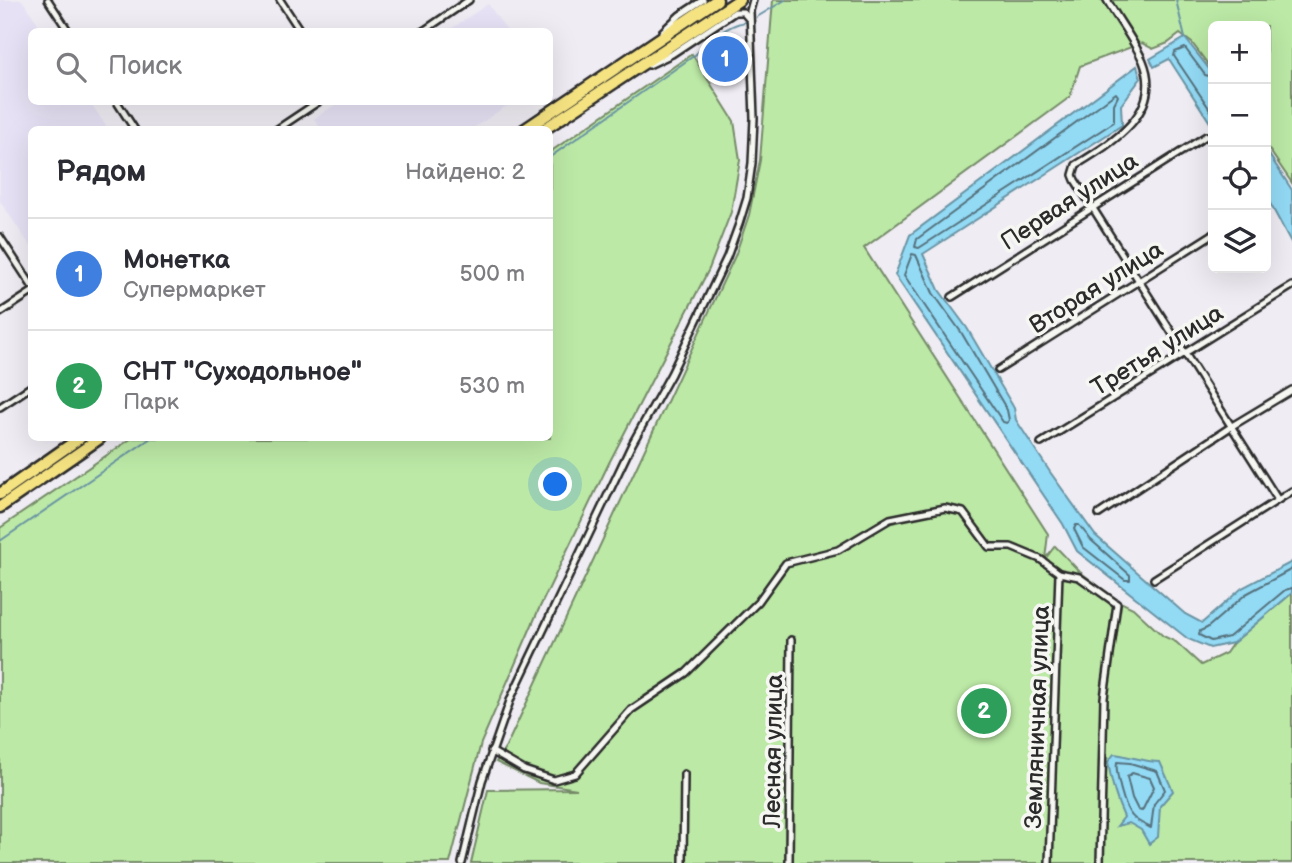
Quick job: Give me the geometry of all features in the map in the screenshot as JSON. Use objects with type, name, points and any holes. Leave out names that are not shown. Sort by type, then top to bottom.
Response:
[{"type":"highway","points":[[530,126],[718,0]]},
{"type":"highway","points":[[549,126],[739,0]]},
{"type":"highway","points":[[0,494],[76,441]]},
{"type":"highway","points":[[0,507],[96,441]]},
{"type":"street","points":[[48,0],[66,28]]},
{"type":"street","points":[[280,0],[298,28]]},
{"type":"street","points":[[428,28],[469,0]]},
{"type":"street","points":[[644,48],[680,15],[703,0]]},
{"type":"street","points":[[462,863],[491,751],[511,698],[632,444],[671,374],[727,257],[739,224],[747,198],[752,163],[754,118],[750,6],[753,0]]},
{"type":"street","points":[[1107,0],[1143,62],[1147,91],[1134,121],[1124,134],[1076,164],[1075,180],[1278,500]]},
{"type":"street","points":[[620,78],[672,54],[734,12],[746,13],[750,23]]},
{"type":"street","points":[[119,105],[132,126]]},
{"type":"street","points":[[282,126],[314,105]]},
{"type":"street","name":"Первая улица","points":[[952,297],[1206,136]]},
{"type":"street","points":[[0,237],[28,280]]},
{"type":"street","name":"Вторая улица","points":[[998,370],[1208,237]]},
{"type":"street","name":"Третья улица","points":[[1041,443],[1292,286]]},
{"type":"street","points":[[0,313],[28,295]]},
{"type":"street","points":[[0,407],[28,389]]},
{"type":"street","points":[[1099,514],[1232,426],[1292,390]]},
{"type":"street","points":[[1154,579],[1292,491]]},
{"type":"street","points":[[491,751],[524,770],[554,780],[575,774],[631,710],[685,673],[758,602],[786,563],[838,550],[890,519],[945,508],[963,512],[989,547],[1010,547],[1040,559],[1059,573],[1079,577],[1117,604],[1104,698],[1100,863]]},
{"type":"street","name":"Земляничная улица","points":[[1049,863],[1059,573]]},
{"type":"street","name":"Лесная улица","points":[[789,863],[791,640]]},
{"type":"street","points":[[683,863],[684,774]]},
{"type":"shaded area","points":[[0,0],[22,0],[41,28],[28,28],[28,105],[92,105],[106,126],[28,126],[28,243],[0,201]]},
{"type":"shaded area","points":[[488,4],[505,28],[452,28]]},
{"type":"shaded area","points":[[335,105],[508,105],[476,126],[319,126],[314,119]]},
{"type":"green space","points":[[773,0],[1292,0],[1292,183],[1271,152],[1271,21],[1208,21],[1208,64],[1192,43],[1180,34],[1153,49],[1142,43],[1080,66],[1070,97],[864,248],[1048,534],[1045,559],[1055,546],[1080,572],[1120,602],[1133,608],[1163,636],[1176,642],[1201,665],[1226,653],[1233,643],[1292,593],[1292,863],[471,863],[488,790],[577,789],[539,783],[496,762],[506,747],[735,256],[749,215],[760,160]]},
{"type":"green space","points":[[692,54],[734,121],[740,160],[731,212],[709,269],[609,463],[538,611],[481,743],[450,863],[0,863],[0,528],[128,441],[553,441],[553,150]]},
{"type":"water","points":[[1185,38],[1208,68],[1208,119],[1169,59],[1154,67],[1150,59]]},
{"type":"water","points":[[1137,66],[1141,78],[1121,105],[1122,125],[923,254],[939,290],[967,328],[1014,408],[1016,420],[1095,535],[1185,614],[1202,623],[1242,588],[1292,562],[1292,593],[1233,643],[1210,648],[1188,639],[1077,551],[1063,524],[895,275],[910,235]]},
{"type":"water","points":[[1271,158],[1292,190],[1292,244],[1271,205]]},
{"type":"water","points":[[1114,754],[1160,762],[1173,791],[1160,806],[1158,837],[1149,844],[1141,830],[1129,823],[1117,826],[1124,817],[1108,762]]},
{"type":"waterway","points":[[757,17],[785,0]]},
{"type":"waterway","points":[[1176,0],[1185,38]]},
{"type":"waterway","points":[[553,155],[695,55],[718,35],[745,22]]},
{"type":"waterway","points":[[0,541],[147,441]]},
{"type":"place","name":"Монетка","points":[[725,59]]},
{"type":"place","name":"СНТ \"Суходольное\"","points":[[984,711]]}]
